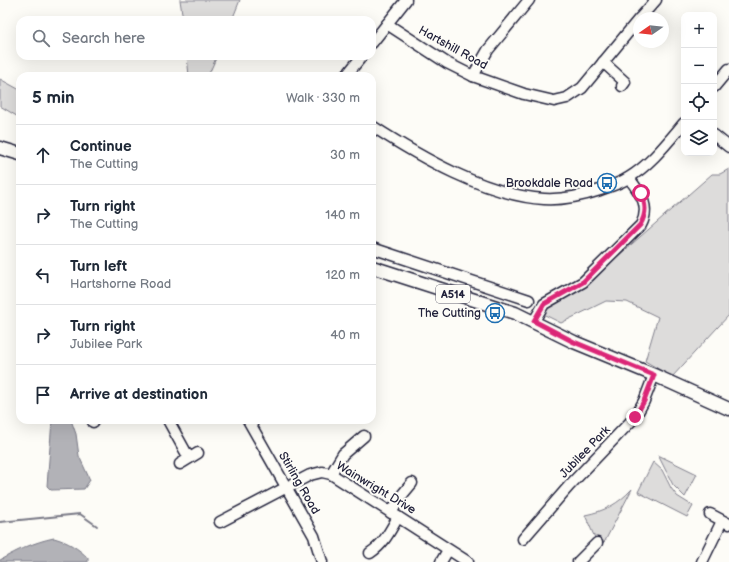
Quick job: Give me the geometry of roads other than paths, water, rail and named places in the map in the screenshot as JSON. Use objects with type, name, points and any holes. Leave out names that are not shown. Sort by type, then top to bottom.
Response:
[{"type":"main road","points":[[0,148],[16,153]]},
{"type":"main road","name":"A514","points":[[376,269],[515,313],[534,321],[574,342],[654,375],[729,409]]},
{"type":"street","points":[[376,38],[406,0]]},
{"type":"street","points":[[473,76],[488,50],[529,0]]},
{"type":"street","name":"Hartshill Road","points":[[645,12],[656,0]]},
{"type":"street","name":"Hartshill Road","points":[[387,24],[447,63],[473,76],[531,96],[554,101],[567,98],[577,93],[633,25]]},
{"type":"street","points":[[349,72],[359,60]]},
{"type":"street","points":[[603,62],[625,82],[622,86]]},
{"type":"street","points":[[716,84],[729,69]]},
{"type":"street","points":[[376,129],[404,147],[439,166],[496,189],[534,198],[557,199],[580,196],[620,183],[629,178],[656,155],[681,126]]},
{"type":"street","points":[[717,137],[729,147]]},
{"type":"street","points":[[534,321],[544,304],[583,282],[640,225],[644,219],[646,206],[641,193],[629,178]]},
{"type":"street","points":[[376,249],[525,299],[515,313]]},
{"type":"street","name":"Jubilee Park","points":[[523,540],[569,486],[635,417],[644,401],[654,375]]},
{"type":"street","points":[[171,424],[193,456],[180,464]]},
{"type":"street","name":"Stirling Road","points":[[250,424],[314,536],[322,562]]},
{"type":"street","points":[[331,474],[343,454],[364,436]]},
{"type":"street","name":"Wainwright Drive","points":[[220,522],[310,475],[322,472],[331,474],[468,562]]},
{"type":"street","points":[[370,553],[386,538],[402,495],[412,483]]},
{"type":"street","points":[[702,562],[725,523],[710,514]]},
{"type":"street","points":[[584,560],[597,543]]},
{"type":"street","points":[[441,562],[448,550]]},
{"type":"waterway","points":[[0,522],[80,514],[97,526]]},
{"type":"place","name":"Brookdale Road","points":[[607,183]]},
{"type":"place","name":"The Cutting","points":[[495,313]]}]
